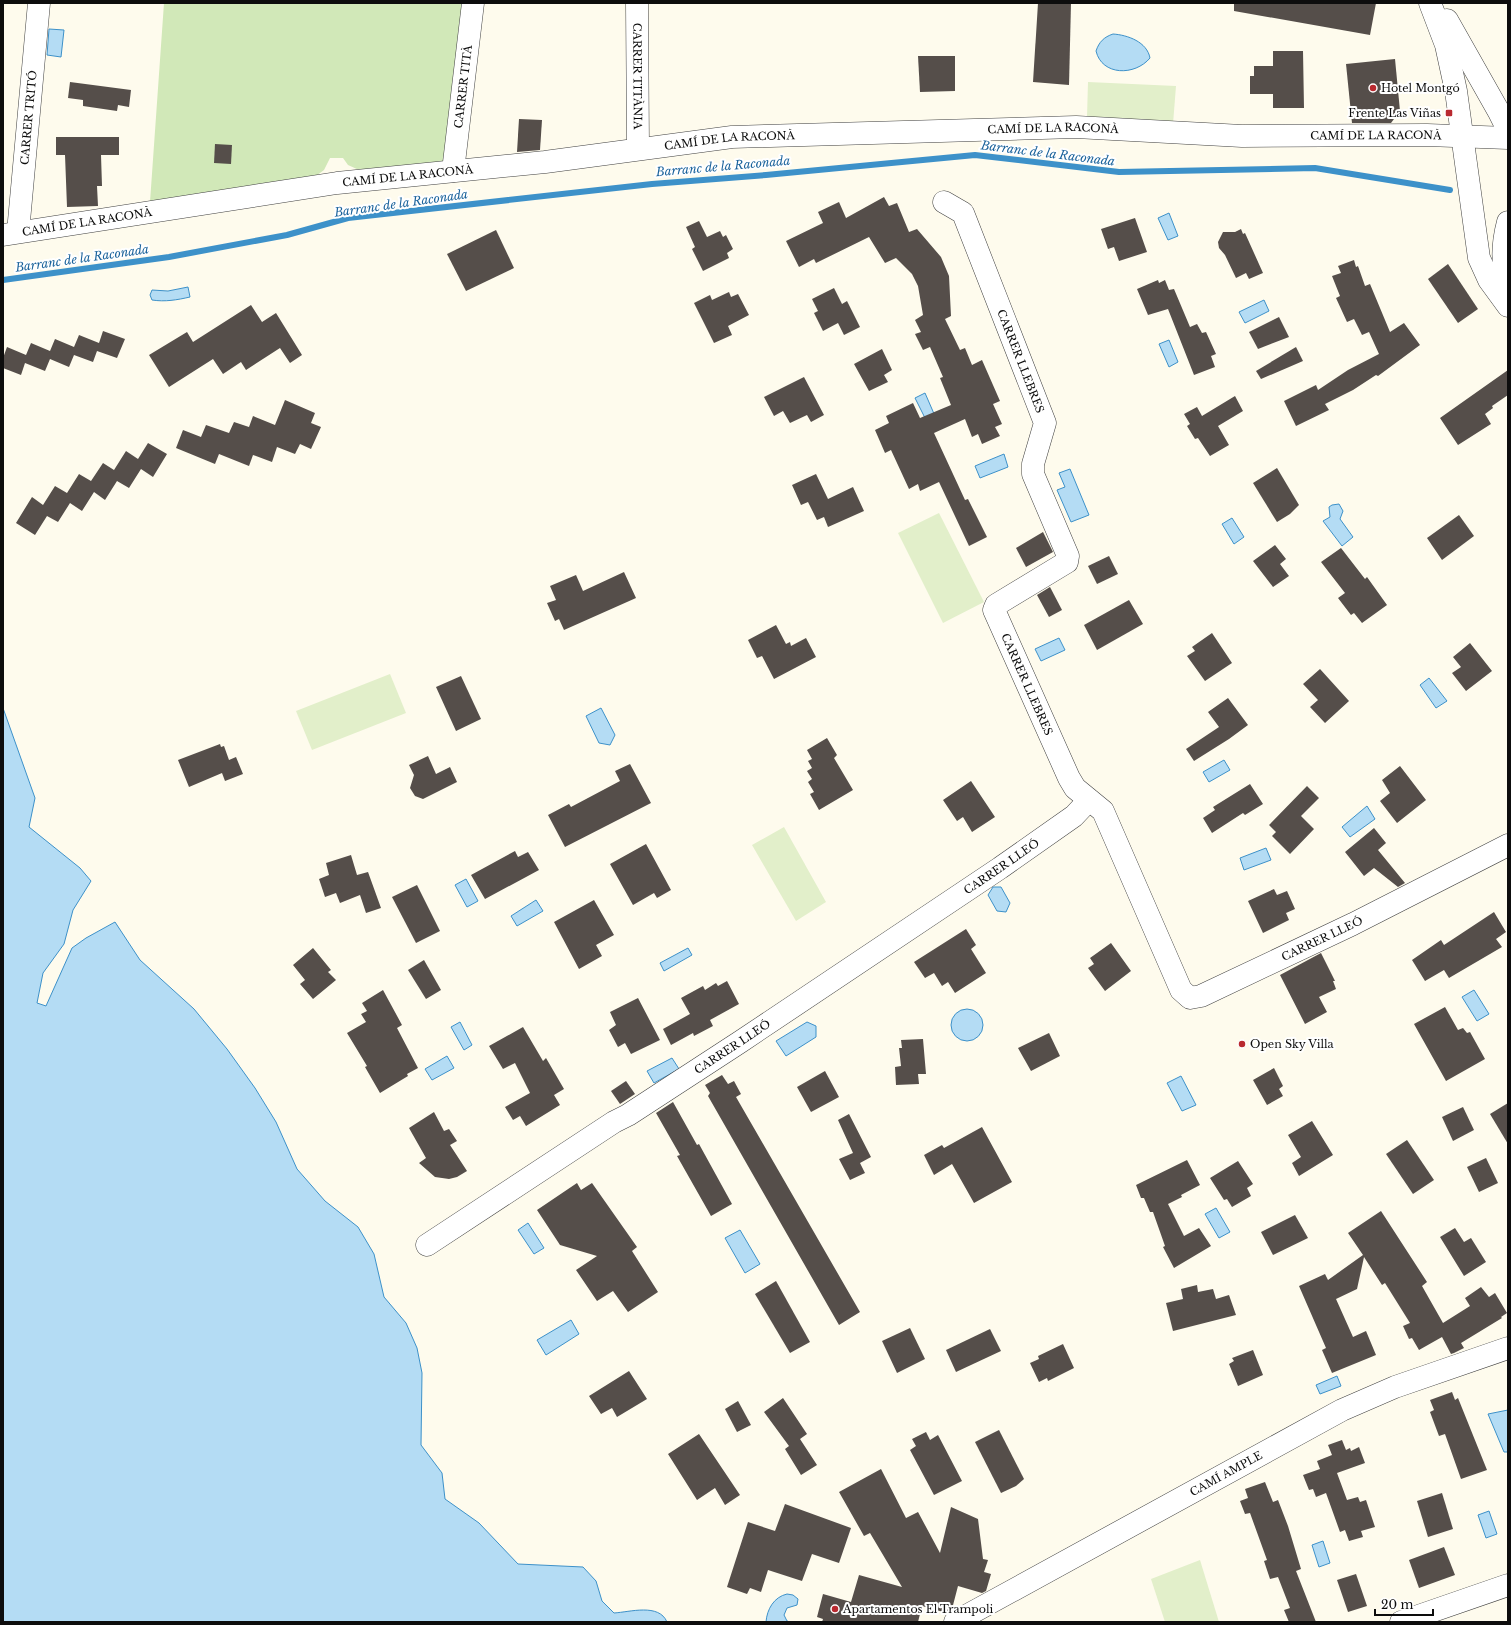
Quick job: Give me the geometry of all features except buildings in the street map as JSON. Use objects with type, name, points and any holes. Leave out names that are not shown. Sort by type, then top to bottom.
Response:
[{"type":"street","name":"CARRER TRITÓ","points":[[10,234],[39,3]]},
{"type":"street","name":"CARRER TITÀ","points":[[453,171],[473,3]]},
{"type":"street","name":"CARRER TITÀNIA","points":[[637,3],[638,149]]},
{"type":"street","points":[[1430,3],[1446,45],[1456,91],[1479,258],[1489,280],[1508,306]]},
{"type":"street","points":[[1435,13],[1444,15],[1508,130]]},
{"type":"street","name":"CAMÍ DE LA RACONÀ","points":[[10,234],[336,183],[545,162],[638,149],[758,136],[1076,126],[1242,136],[1461,136],[1508,138]]},
{"type":"street","name":"CARRER LLEBRES","points":[[944,202],[963,213],[1045,424],[1032,464],[1033,474],[1068,556],[1067,562],[996,605],[994,610],[1069,778],[1074,788],[1089,800]]},
{"type":"street","points":[[1508,222],[1504,257],[1505,273],[1508,281]]},
{"type":"street","name":"CARRER LLEÓ","points":[[427,1245],[614,1122],[628,1115],[740,1042],[955,898],[1074,816],[1089,800],[1103,811],[1177,983],[1185,994],[1195,998],[1353,924],[1508,845]]},
{"type":"street","name":"CAMÍ AMPLE","points":[[955,1622],[1348,1407],[1394,1387],[1508,1348]]},
{"type":"street","points":[[1401,1622],[1508,1585]]},
{"type":"green space","points":[[164,3],[466,3],[446,165],[359,170],[348,165],[343,158],[330,158],[324,170],[312,179],[150,202]]},
{"type":"green space","points":[[1088,82],[1176,86],[1173,124],[1087,117]]},
{"type":"green space","points":[[939,513],[984,602],[943,623],[898,533]]},
{"type":"green space","points":[[390,674],[406,713],[312,750],[296,711]]},
{"type":"green space","points":[[784,827],[826,902],[796,921],[752,845]]},
{"type":"green space","points":[[1200,1560],[1219,1622],[1165,1622],[1151,1579]]},
{"type":"water","points":[[49,29],[64,30],[61,57],[47,55]]},
{"type":"water","points":[[1113,34],[1136,40],[1145,48],[1150,58],[1144,64],[1128,70],[1120,71],[1105,65],[1099,59],[1096,51],[1102,40]]},
{"type":"water","points":[[1169,213],[1178,236],[1168,240],[1158,218]]},
{"type":"water","points":[[188,287],[190,297],[157,301],[152,300],[150,295],[152,290],[168,291]]},
{"type":"water","points":[[1264,300],[1269,311],[1245,323],[1239,312]]},
{"type":"water","points":[[1169,340],[1178,362],[1169,367],[1159,344]]},
{"type":"water","points":[[925,393],[935,416],[926,420],[915,398]]},
{"type":"water","points":[[1004,454],[1008,467],[980,478],[975,466]]},
{"type":"water","points":[[1070,469],[1089,515],[1071,522],[1057,490],[1065,487],[1059,473]]},
{"type":"water","points":[[1339,504],[1343,511],[1340,519],[1353,537],[1342,546],[1323,521],[1330,517],[1329,507]]},
{"type":"water","points":[[1232,518],[1244,537],[1234,544],[1222,524]]},
{"type":"water","points":[[1059,638],[1065,650],[1041,661],[1035,649]]},
{"type":"water","points":[[1429,678],[1447,701],[1436,708],[1420,685]]},
{"type":"water","points":[[3,708],[35,798],[29,827],[80,868],[91,881],[73,910],[64,944],[43,973],[37,1003],[46,1006],[72,948],[86,938],[115,922],[140,960],[194,1009],[227,1049],[255,1088],[276,1122],[297,1169],[325,1201],[358,1227],[374,1254],[384,1297],[406,1323],[417,1348],[422,1373],[421,1445],[442,1473],[445,1499],[479,1523],[518,1564],[583,1567],[596,1581],[602,1601],[614,1613],[636,1610],[658,1612],[667,1622],[3,1622]]},
{"type":"water","points":[[601,708],[615,735],[610,745],[599,743],[586,716]]},
{"type":"water","points":[[1224,760],[1230,770],[1209,782],[1203,772]]},
{"type":"water","points":[[1367,806],[1375,819],[1350,837],[1342,827]]},
{"type":"water","points":[[1266,848],[1271,860],[1244,870],[1240,858]]},
{"type":"water","points":[[466,879],[478,901],[467,907],[455,885]]},
{"type":"water","points":[[993,887],[1001,887],[1010,903],[1006,912],[997,911],[988,895]]},
{"type":"water","points":[[536,900],[543,911],[517,926],[511,916]]},
{"type":"water","points":[[688,948],[692,955],[664,971],[660,963]]},
{"type":"water","points":[[1474,990],[1489,1014],[1477,1021],[1462,997]]},
{"type":"water","points":[[967,1009],[978,1014],[983,1025],[978,1036],[967,1041],[956,1036],[951,1025],[956,1014]]},
{"type":"water","points":[[460,1022],[472,1045],[464,1050],[451,1027]]},
{"type":"water","points":[[807,1022],[816,1026],[816,1037],[786,1056],[776,1041]]},
{"type":"water","points":[[447,1056],[454,1068],[432,1080],[425,1069]]},
{"type":"water","points":[[672,1058],[679,1069],[654,1083],[647,1071]]},
{"type":"water","points":[[1181,1076],[1196,1105],[1182,1111],[1167,1083]]},
{"type":"water","points":[[1216,1208],[1230,1232],[1219,1238],[1205,1214]]},
{"type":"water","points":[[528,1223],[544,1248],[534,1254],[518,1230]]},
{"type":"water","points":[[740,1230],[760,1264],[745,1273],[725,1238]]},
{"type":"water","points":[[571,1320],[579,1334],[546,1355],[537,1340]]},
{"type":"water","points":[[1337,1376],[1341,1386],[1320,1394],[1316,1385]]},
{"type":"water","points":[[1508,1410],[1508,1452],[1504,1452],[1488,1414]]},
{"type":"water","points":[[1489,1511],[1497,1534],[1486,1538],[1478,1515]]},
{"type":"water","points":[[1323,1541],[1330,1563],[1319,1567],[1312,1545]]},
{"type":"water","points":[[787,1594],[793,1595],[798,1599],[797,1605],[787,1608],[784,1615],[787,1621],[790,1622],[766,1622],[772,1604],[778,1598]]},
{"type":"waterway","name":"Barranc de la Raconada","points":[[3,280],[169,257],[287,235],[348,218],[652,184],[766,175],[975,155],[1119,172],[1315,168],[1450,190]]},
{"type":"place","name":"Hotel Montgó","points":[[1373,88]]},
{"type":"place","name":"Frente Las Viñas","points":[[1449,113]]},
{"type":"place","name":"Open Sky Villa","points":[[1242,1044]]},
{"type":"place","name":"Apartamentos El Trampoli","points":[[835,1609]]}]
